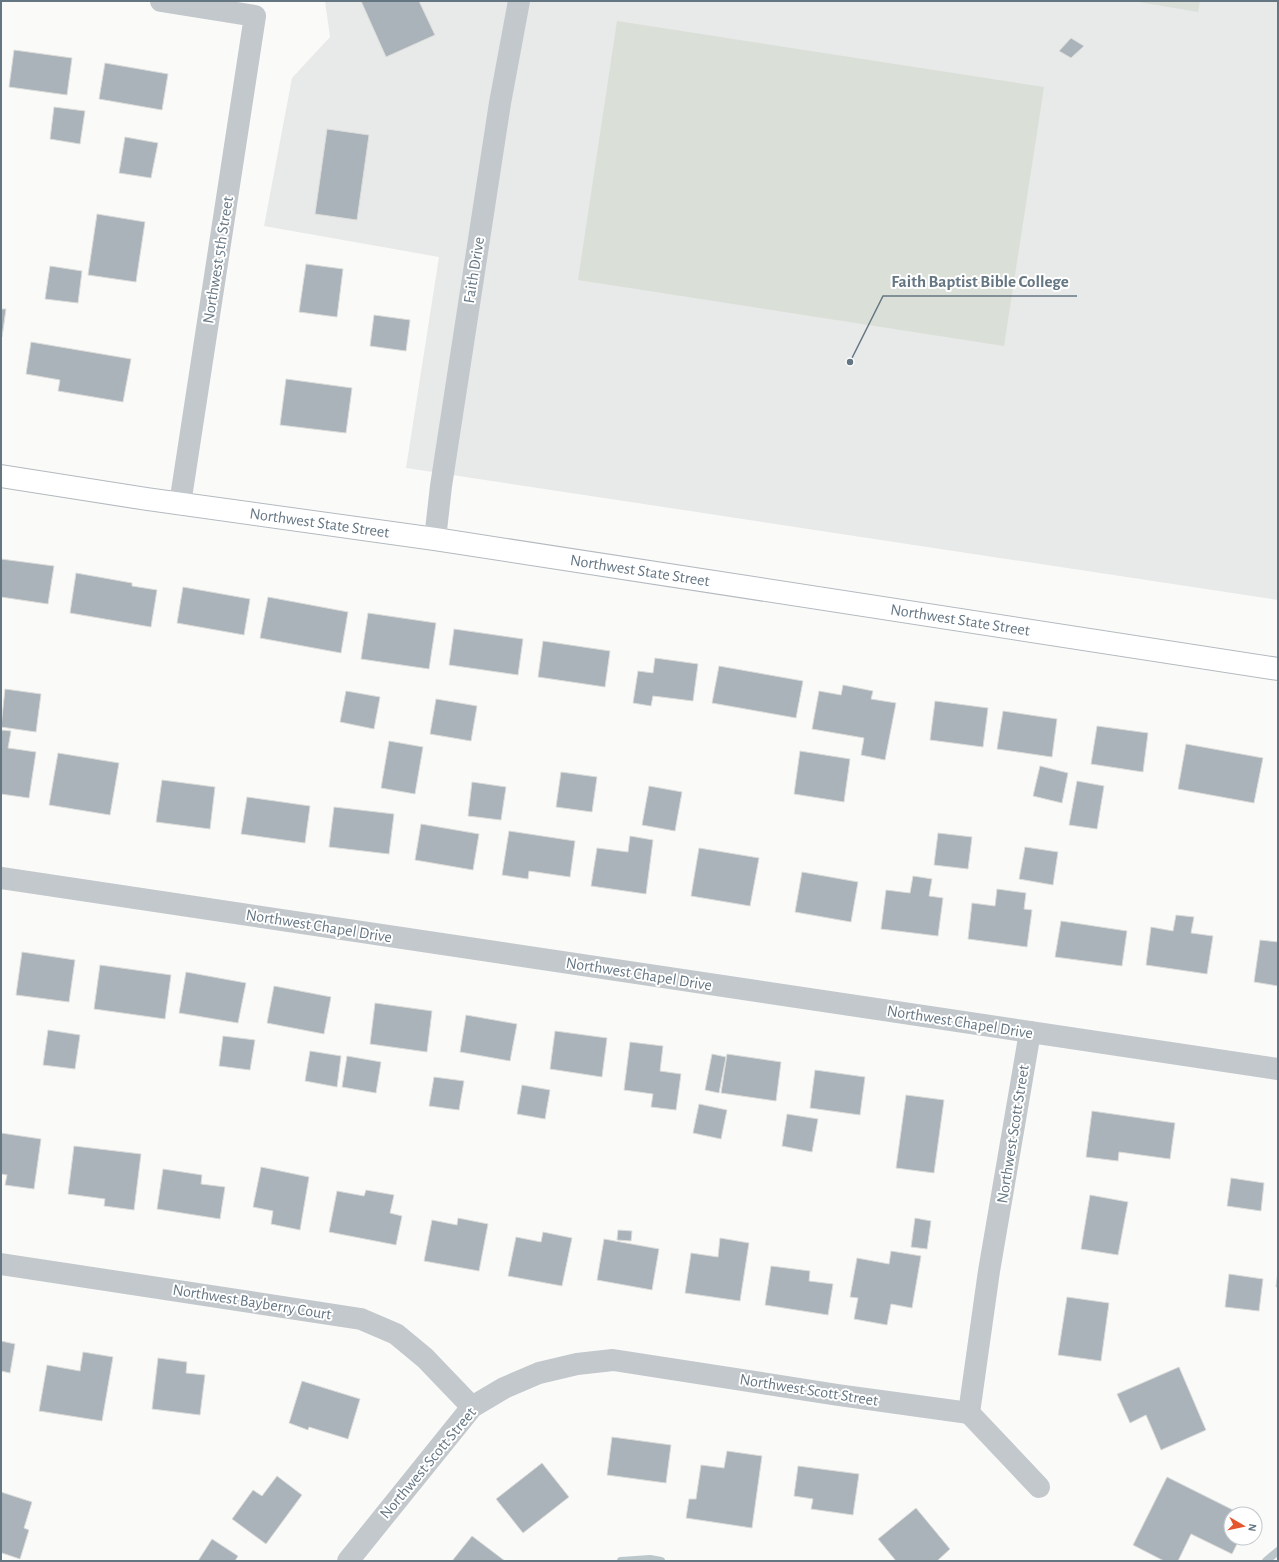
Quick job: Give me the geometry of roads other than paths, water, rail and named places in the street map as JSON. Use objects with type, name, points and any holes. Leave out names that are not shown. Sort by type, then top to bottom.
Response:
[{"type":"main road","name":"Northwest State Street","points":[[1,476],[180,504],[435,539],[1278,669]]},
{"type":"street","name":"Northwest 5th Street","points":[[162,1],[255,16],[180,504]]},
{"type":"street","name":"Faith Drive","points":[[435,539],[441,486],[500,103],[519,1]]},
{"type":"street","name":"Northwest Chapel Drive","points":[[1,878],[1278,1069]]},
{"type":"street","name":"Northwest Scott Street","points":[[348,1561],[472,1407],[504,1388],[539,1373],[576,1364],[613,1360],[838,1395],[969,1413],[989,1271],[1030,1032]]},
{"type":"street","name":"Northwest Bayberry Court","points":[[1,1264],[361,1319],[396,1334],[425,1358],[472,1407]]},
{"type":"street","points":[[969,1413],[1039,1487]]},
{"type":"waterway","points":[[1266,1561],[1278,1551]]},
{"type":"waterway","points":[[621,1561],[650,1559],[661,1561]]},
{"type":"place","name":"Faith Baptist Bible College","points":[[850,362]]}]
